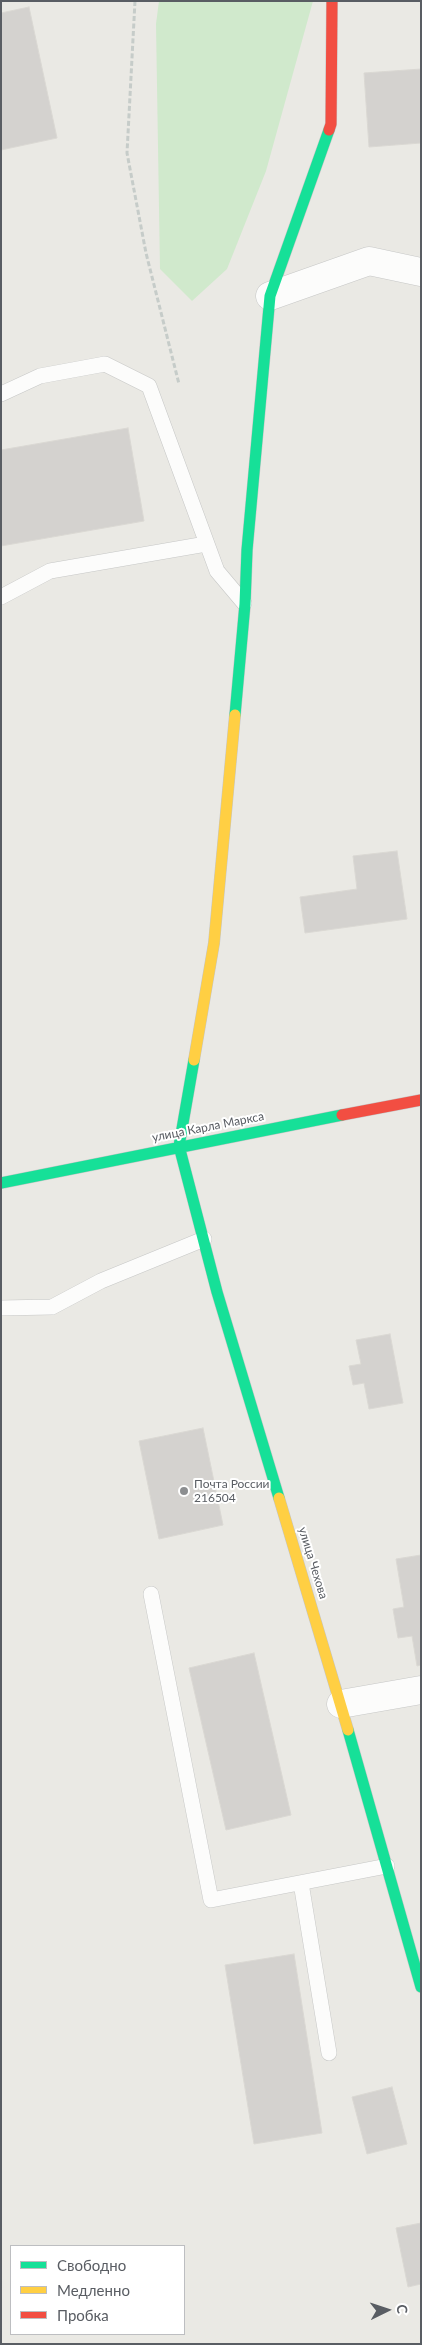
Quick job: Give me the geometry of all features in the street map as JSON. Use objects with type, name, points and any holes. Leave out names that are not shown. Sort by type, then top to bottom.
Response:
[{"type":"street","points":[[179,1146],[214,943],[245,604],[247,550],[270,296],[331,124],[332,1]]},
{"type":"street","points":[[270,296],[369,261],[421,272]]},
{"type":"street","name":"улица Карла Маркса","points":[[1,1183],[179,1146],[421,1100]]},
{"type":"street","name":"улица Чехова","points":[[179,1146],[217,1292],[341,1704],[421,1987]]},
{"type":"street","points":[[341,1704],[421,1690]]},
{"type":"lane","points":[[1,394],[40,376],[105,364],[148,386],[216,571],[245,604]]},
{"type":"lane","points":[[1,597],[50,571],[206,544]]},
{"type":"lane","points":[[1,1308],[52,1307],[101,1281],[204,1238]]},
{"type":"lane","points":[[150,1594],[211,1900],[387,1866]]},
{"type":"lane","points":[[300,1883],[328,2053]]},
{"type":"path","points":[[135,1],[127,153],[146,253],[179,385]]},
{"type":"green space","points":[[159,1],[313,1],[266,171],[227,269],[192,301],[160,269],[156,24]]},
{"type":"building","points":[[29,7],[57,138],[1,150],[1,13]]},
{"type":"building","points":[[421,69],[421,143],[369,147],[364,73]]},
{"type":"building","points":[[128,428],[144,521],[1,546],[1,450]]},
{"type":"building","points":[[397,851],[407,919],[305,933],[300,897],[357,889],[353,856]]},
{"type":"building","points":[[390,1334],[403,1403],[369,1409],[364,1383],[353,1385],[349,1366],[361,1364],[356,1340]]},
{"type":"building","points":[[203,1428],[223,1525],[159,1539],[139,1441]]},
{"type":"building","points":[[421,1555],[421,1665],[417,1666],[412,1636],[398,1638],[393,1609],[404,1607],[396,1559]]},
{"type":"building","points":[[254,1653],[291,1815],[226,1830],[189,1668]]},
{"type":"building","points":[[294,1954],[322,2133],[254,2144],[225,1965]]},
{"type":"building","points":[[392,2087],[407,2144],[367,2154],[352,2097]]},
{"type":"building","points":[[421,2223],[421,2284],[408,2287],[396,2228]]},
{"type":"traffic: fast","points":[[235,715],[245,604],[247,550],[270,296],[329,130]]},
{"type":"traffic: fast","points":[[194,1060],[179,1146],[217,1292],[279,1498]]},
{"type":"traffic: fast","points":[[1,1183],[342,1115]]},
{"type":"traffic: fast","points":[[348,1730],[421,1987]]},
{"type":"traffic: slow","points":[[194,1060],[214,943],[235,715]]},
{"type":"traffic: slow","points":[[279,1498],[348,1730]]},
{"type":"traffic: jam","points":[[329,130],[331,124],[332,1]]},
{"type":"traffic: jam","points":[[342,1115],[421,1100]]},
{"type":"place","name":"Почта России 216504","points":[[184,1491]]}]
